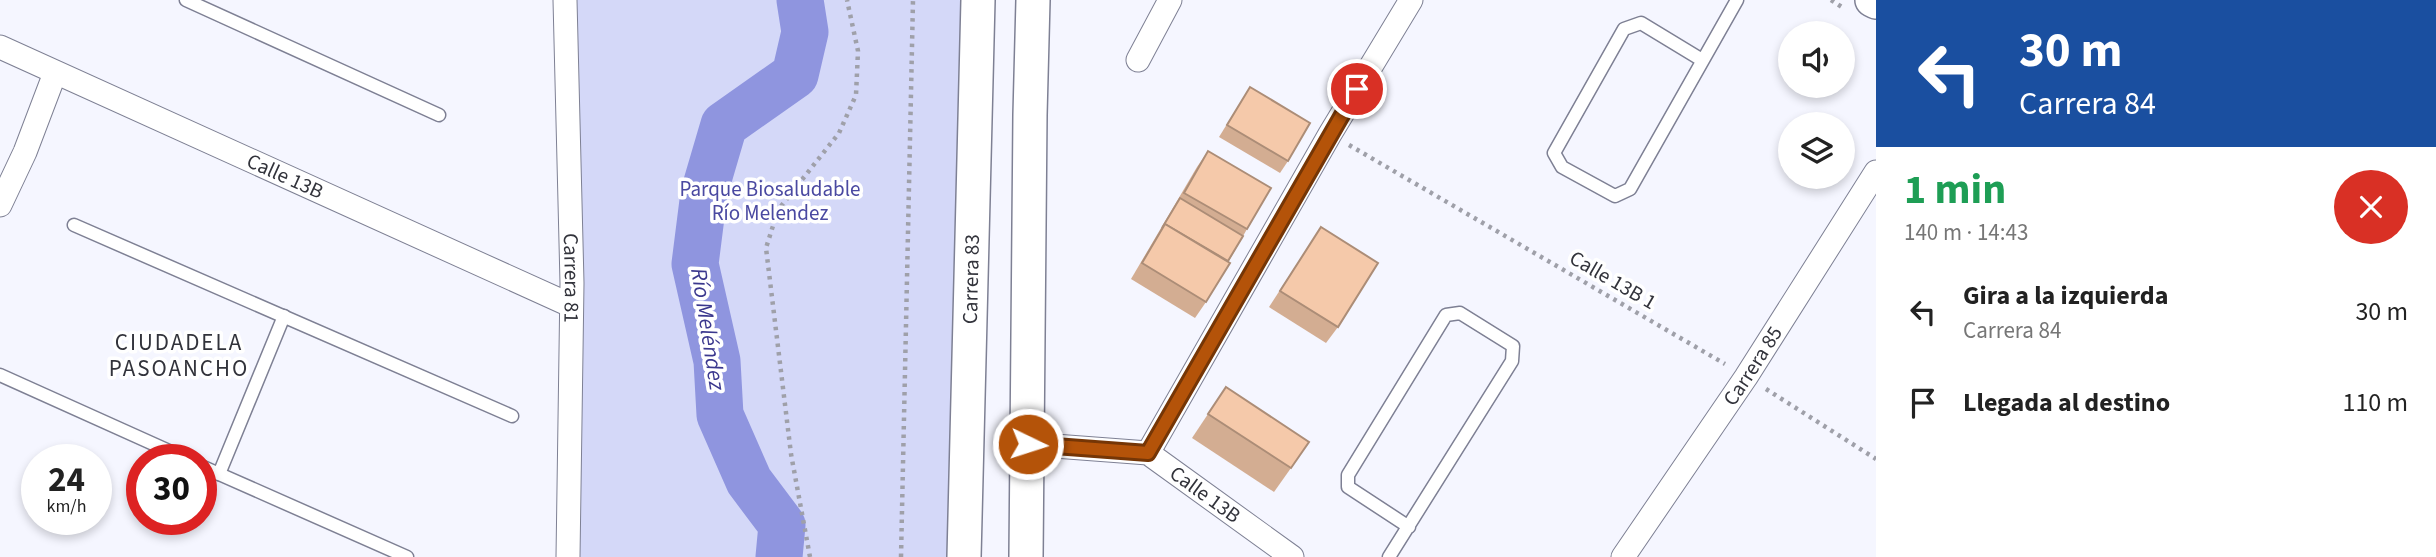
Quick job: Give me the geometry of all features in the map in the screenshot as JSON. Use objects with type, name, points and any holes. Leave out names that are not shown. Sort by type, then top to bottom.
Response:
[{"type":"street","name":"Carrera 81","points":[[565,0],[572,283],[568,557]]},
{"type":"street","name":"Carrera 83","points":[[964,557],[978,0]]},
{"type":"street","points":[[1027,557],[1033,0]]},
{"type":"street","points":[[1138,60],[1170,0]]},
{"type":"street","points":[[1148,453],[1330,134],[1411,0]]},
{"type":"street","name":"Calle 13B","points":[[0,47],[570,306]]},
{"type":"street","points":[[0,205],[25,152],[55,73]]},
{"type":"street","name":"Carrera 85","points":[[1623,557],[1746,377],[1876,172]]},
{"type":"street","name":"Calle 13B","points":[[1028,444],[1148,453],[1293,557]]},
{"type":"lane","points":[[186,0],[439,115]]},
{"type":"lane","points":[[1702,60],[1641,23],[1624,29],[1554,153],[1562,167],[1615,196],[1630,189],[1737,0]]},
{"type":"lane","points":[[74,225],[512,416]]},
{"type":"lane","points":[[1388,557],[1409,527],[1512,361],[1513,346],[1460,313],[1446,315],[1348,475],[1348,487],[1409,527]]},
{"type":"lane","points":[[284,316],[219,474],[407,557]]},
{"type":"lane","points":[[0,375],[153,444]]},
{"type":"path","points":[[810,557],[791,454],[766,248],[778,210],[839,132],[856,95],[858,51],[847,0]]},
{"type":"path","points":[[901,557],[913,0]]},
{"type":"path","name":"Calle 13B 1","points":[[1330,134],[1746,377],[1876,459]]},
{"type":"green space","name":"Parque Biosaludable Río Melendez","points":[[565,0],[978,0],[964,557],[568,557]]},
{"type":"building","points":[[1250,87],[1310,123],[1288,161],[1227,125]]},
{"type":"building","points":[[1208,151],[1271,188],[1247,229],[1184,193]]},
{"type":"building","points":[[1180,198],[1243,236],[1228,261],[1165,224],[1162,228]]},
{"type":"building","points":[[1165,224],[1230,263],[1206,302],[1142,263]]},
{"type":"building","points":[[1321,227],[1378,263],[1338,327],[1280,291]]},
{"type":"building","points":[[1226,387],[1309,442],[1291,468],[1208,414]]},
{"type":"waterway","name":"Río Meléndez","points":[[779,557],[782,525],[749,481],[720,415],[717,361],[695,264],[704,193],[724,125],[795,75],[805,32],[800,0]]},
{"type":"district","name":"CIUDADELA PASOANCHO","points":[[179,355]]},
{"type":"route","points":[[1028,444],[1148,453],[1357,89]]}]
